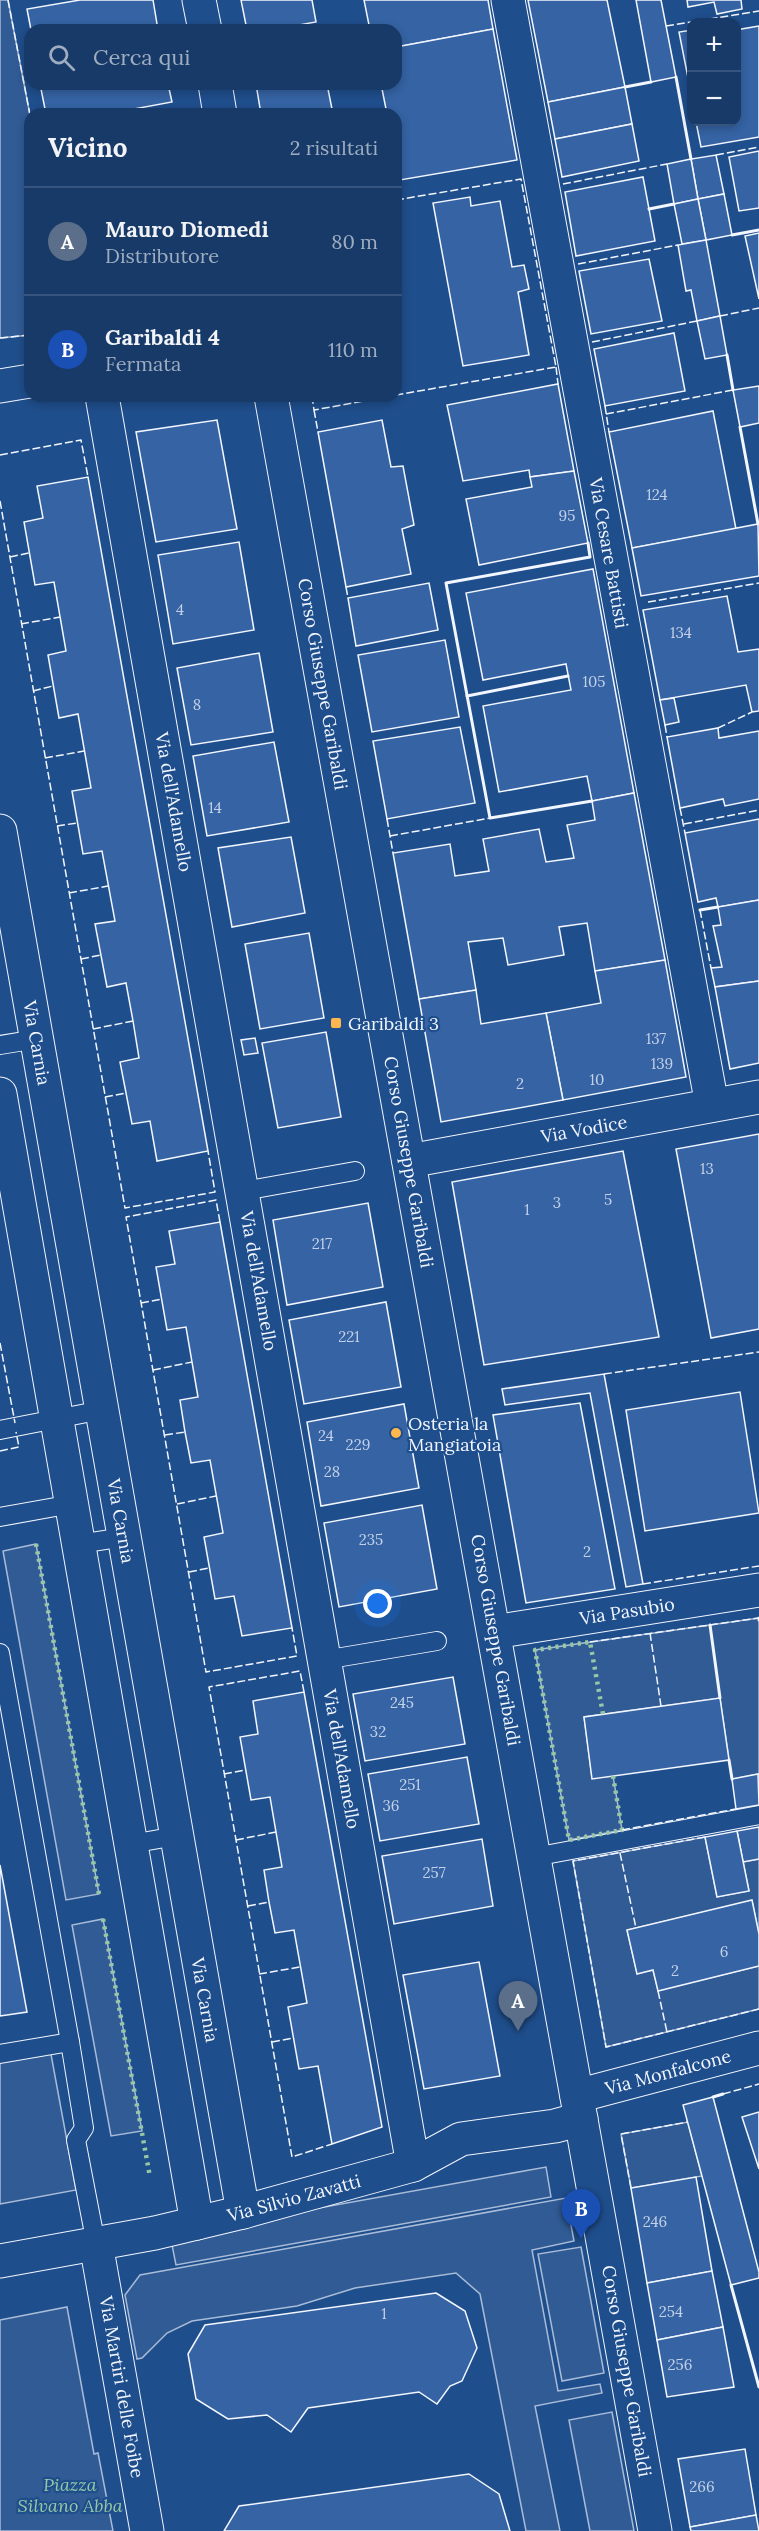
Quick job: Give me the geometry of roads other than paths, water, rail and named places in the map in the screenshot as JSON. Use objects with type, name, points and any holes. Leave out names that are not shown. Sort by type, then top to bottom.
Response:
[{"type":"street","points":[[199,0],[204,24]]},
{"type":"street","name":"Via Cesare Battisti","points":[[508,0],[712,1105]]},
{"type":"street","points":[[215,90],[219,108]]},
{"type":"street","points":[[0,386],[24,382]]},
{"type":"street","name":"Via dell'Adamello","points":[[103,402],[413,2165]]},
{"type":"street","name":"Corso Giuseppe Garibaldi","points":[[272,402],[655,2531]]},
{"type":"street","name":"Via Carnia","points":[[0,831],[243,2212]]},
{"type":"street","points":[[0,1094],[197,2223]]},
{"type":"street","name":"Via Vodice","points":[[409,1161],[759,1097]]},
{"type":"street","name":"Via Pasubio","points":[[494,1632],[759,1590]]},
{"type":"street","name":"Via Monfalcone","points":[[579,2107],[759,2048]]},
{"type":"street","name":"Via Silvio Zavatti","points":[[0,2261],[96,2244],[243,2212],[413,2165],[461,2139],[555,2126],[579,2107]]},
{"type":"street","name":"Via Martiri delle Foibe","points":[[96,2244],[147,2531]]},
{"type":"lane","points":[[0,1046],[37,1039]]},
{"type":"lane","points":[[243,1191],[355,1171]]},
{"type":"lane","points":[[0,1430],[102,1410]]},
{"type":"lane","points":[[0,1516],[72,1504]]},
{"type":"lane","points":[[79,1544],[124,1536]]},
{"type":"lane","points":[[324,1660],[436,1641]]},
{"type":"lane","points":[[0,1653],[84,2128],[76,2140],[96,2244]]},
{"type":"lane","points":[[534,1857],[759,1815]]},
{"type":"lane","points":[[131,1844],[176,1836]]},
{"type":"lane","points":[[0,2054],[70,2042]]},
{"type":"place","name":"Garibaldi 3","points":[[336,1023]]},
{"type":"place","name":"Osteria la Mangiatoia","points":[[396,1433]]},
{"type":"place","name":"Mauro Diomedi","points":[[518,2031]]},
{"type":"place","name":"Garibaldi 4","points":[[581,2239]]},
{"type":"park label","name":"Piazza Silvano Abba","points":[[70,2494]]}]
